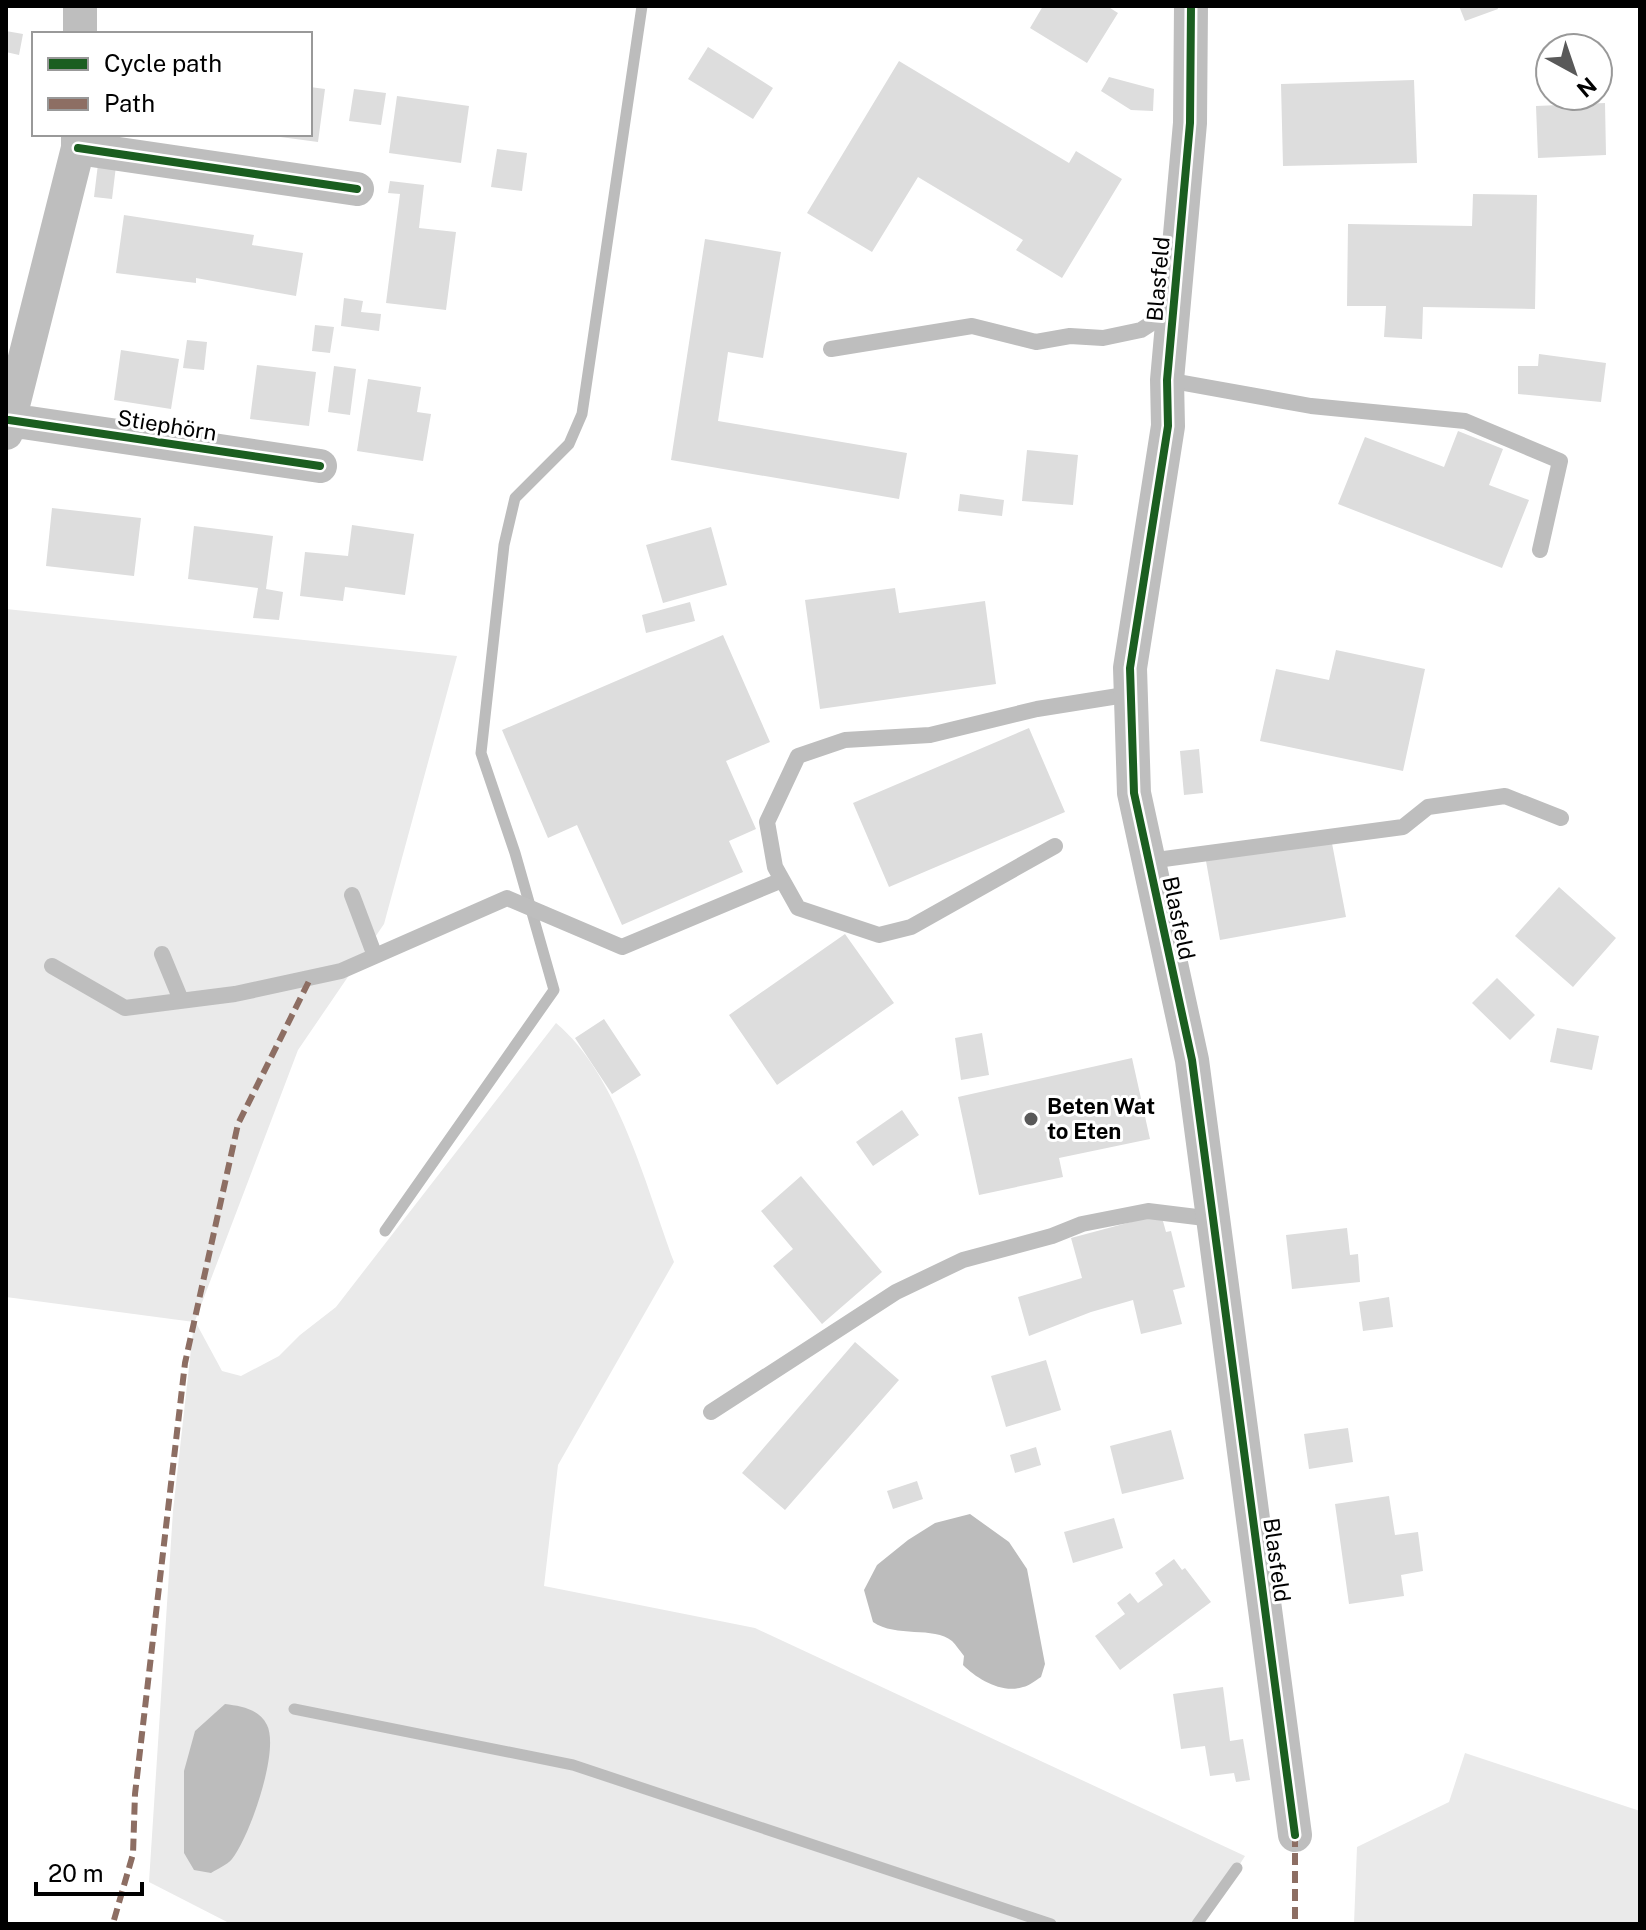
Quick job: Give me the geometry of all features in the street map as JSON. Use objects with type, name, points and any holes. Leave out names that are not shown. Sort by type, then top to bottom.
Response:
[{"type":"street","points":[[80,6],[80,32]]},
{"type":"street","name":"Blasfeld","points":[[1191,6],[1190,123],[1167,380],[1168,426],[1130,668],[1134,793],[1192,1060],[1295,1835]]},
{"type":"street","name":"Stiephörn","points":[[320,466],[7,426],[78,141],[357,189]]},
{"type":"lane","points":[[831,349],[972,326],[1036,342],[1070,336],[1103,338],[1141,330],[1174,309]]},
{"type":"lane","points":[[1167,380],[1311,406],[1465,421],[1560,461],[1540,550]]},
{"type":"lane","points":[[1055,846],[911,927],[879,935],[798,908],[775,867],[767,822],[798,756],[845,740],[930,735],[1037,709],[1131,694]]},
{"type":"lane","points":[[1149,861],[1403,827],[1428,807],[1472,799],[1505,796],[1561,818]]},
{"type":"lane","points":[[52,966],[125,1008],[235,994],[341,971],[507,898],[622,947],[782,880]]},
{"type":"lane","points":[[352,895],[375,956]]},
{"type":"lane","points":[[162,954],[181,1000]]},
{"type":"lane","points":[[711,1412],[896,1292],[963,1260],[1052,1236],[1082,1224],[1148,1211],[1213,1219]]},
{"type":"shaded area","points":[[6,609],[457,656],[384,924],[298,1050],[195,1321],[222,1371],[241,1376],[279,1356],[336,1307],[556,1023],[578,1045],[613,1101],[641,1167],[674,1262],[558,1465],[544,1586],[755,1628],[1245,1856],[1202,1924],[231,1924],[149,1882],[173,1511],[194,1322],[6,1297]]},
{"type":"shaded area","points":[[970,1514],[1009,1542],[1027,1569],[1045,1664],[1041,1677],[1015,1689],[998,1687],[975,1675],[963,1665],[964,1656],[952,1641],[944,1637],[893,1630],[873,1622],[864,1590],[877,1565],[908,1540],[935,1523]]},
{"type":"shaded area","points":[[225,1704],[249,1709],[264,1720],[270,1737],[269,1754],[261,1794],[239,1848],[230,1861],[211,1873],[194,1870],[184,1853],[184,1771],[195,1731]]},
{"type":"shaded area","points":[[1465,1753],[1640,1811],[1640,1924],[1354,1924],[1357,1847],[1449,1802]]},
{"type":"building","points":[[1043,6],[1107,6],[1118,13],[1087,63],[1030,28]]},
{"type":"building","points":[[1459,6],[1497,6],[1498,9],[1465,21]]},
{"type":"building","points":[[6,31],[23,34],[19,55],[6,52]]},
{"type":"building","points":[[708,47],[773,88],[753,119],[688,79]]},
{"type":"building","points":[[899,61],[1069,163],[1076,151],[1122,179],[1062,278],[1016,250],[1023,240],[918,177],[872,252],[807,213]]},
{"type":"building","points":[[1109,77],[1154,89],[1153,111],[1131,110],[1101,91]]},
{"type":"building","points":[[1414,80],[1417,163],[1283,166],[1281,84]]},
{"type":"building","points":[[312,87],[325,89],[318,142],[273,136],[312,136]]},
{"type":"building","points":[[354,89],[386,93],[381,125],[349,121]]},
{"type":"building","points":[[397,96],[469,106],[461,163],[389,153]]},
{"type":"building","points":[[1536,112],[1605,112],[1606,155],[1538,158]]},
{"type":"building","points":[[497,149],[527,153],[522,191],[491,187]]},
{"type":"building","points":[[98,164],[116,166],[112,199],[94,197]]},
{"type":"building","points":[[390,181],[424,185],[419,228],[456,232],[446,310],[386,303],[400,194],[388,193]]},
{"type":"building","points":[[1473,194],[1537,195],[1535,309],[1423,307],[1422,339],[1384,337],[1386,306],[1347,306],[1348,224],[1472,226]]},
{"type":"building","points":[[124,215],[254,235],[252,245],[303,253],[296,296],[196,278],[196,283],[116,273]]},
{"type":"building","points":[[705,239],[781,252],[763,358],[728,352],[718,421],[907,453],[899,499],[671,460]]},
{"type":"building","points":[[344,298],[363,301],[361,312],[381,314],[379,331],[341,326]]},
{"type":"building","points":[[315,325],[334,327],[330,353],[312,351]]},
{"type":"building","points":[[187,340],[207,342],[204,370],[183,368]]},
{"type":"building","points":[[121,350],[179,359],[171,409],[114,400]]},
{"type":"building","points":[[1539,354],[1606,363],[1601,402],[1518,394],[1518,366],[1538,366]]},
{"type":"building","points":[[257,365],[316,372],[309,426],[250,419]]},
{"type":"building","points":[[334,366],[356,369],[350,415],[328,412]]},
{"type":"building","points":[[368,379],[421,387],[417,412],[431,414],[423,461],[357,451]]},
{"type":"building","points":[[1458,431],[1503,449],[1489,485],[1529,500],[1502,568],[1338,504],[1365,437],[1444,467]]},
{"type":"building","points":[[1027,450],[1078,455],[1073,505],[1022,501]]},
{"type":"building","points":[[960,494],[1004,500],[1002,516],[958,511]]},
{"type":"building","points":[[52,508],[141,518],[134,576],[46,566]]},
{"type":"building","points":[[352,525],[414,534],[405,595],[345,587],[343,601],[300,596],[305,552],[348,556]]},
{"type":"building","points":[[194,526],[273,536],[266,589],[283,592],[279,620],[253,618],[258,588],[188,579]]},
{"type":"building","points":[[711,527],[727,585],[663,603],[646,545]]},
{"type":"building","points":[[895,588],[899,613],[985,601],[996,684],[820,709],[805,600]]},
{"type":"building","points":[[690,602],[695,621],[646,633],[642,615]]},
{"type":"building","points":[[723,635],[770,742],[726,761],[756,829],[729,841],[743,872],[622,925],[577,825],[548,838],[502,730]]},
{"type":"building","points":[[1336,650],[1425,669],[1403,771],[1260,741],[1276,669],[1329,680]]},
{"type":"building","points":[[1029,728],[1065,812],[889,887],[853,803]]},
{"type":"building","points":[[1199,749],[1203,793],[1184,795],[1180,751]]},
{"type":"building","points":[[1331,838],[1346,917],[1220,940],[1206,861]]},
{"type":"building","points":[[1559,887],[1616,938],[1573,987],[1515,936]]},
{"type":"building","points":[[845,934],[894,1003],[777,1085],[729,1015]]},
{"type":"building","points":[[1497,978],[1535,1015],[1510,1040],[1472,1003]]},
{"type":"building","points":[[604,1019],[641,1075],[612,1094],[575,1038]]},
{"type":"building","points":[[1557,1028],[1599,1036],[1592,1070],[1550,1062]]},
{"type":"building","points":[[982,1033],[989,1075],[961,1080],[955,1038]]},
{"type":"building","points":[[1132,1058],[1150,1139],[1059,1158],[1063,1177],[979,1195],[958,1097]]},
{"type":"building","points":[[902,1110],[919,1135],[873,1166],[856,1142]]},
{"type":"building","points":[[801,1176],[882,1272],[822,1324],[773,1266],[793,1249],[761,1211]]},
{"type":"building","points":[[1161,1214],[1166,1232],[1171,1231],[1185,1287],[1173,1290],[1182,1324],[1141,1334],[1133,1300],[1029,1336],[1018,1297],[1082,1278],[1071,1238]]},
{"type":"building","points":[[1347,1228],[1350,1255],[1358,1254],[1360,1282],[1292,1289],[1286,1235]]},
{"type":"building","points":[[1389,1297],[1393,1327],[1363,1331],[1359,1302]]},
{"type":"building","points":[[855,1342],[899,1380],[785,1510],[742,1473]]},
{"type":"building","points":[[1046,1360],[1061,1410],[1006,1427],[991,1376]]},
{"type":"building","points":[[1348,1428],[1353,1462],[1309,1469],[1304,1434]]},
{"type":"building","points":[[1171,1430],[1184,1479],[1122,1494],[1110,1446]]},
{"type":"building","points":[[1036,1447],[1041,1465],[1015,1473],[1010,1455]]},
{"type":"building","points":[[917,1481],[923,1499],[893,1509],[887,1491]]},
{"type":"building","points":[[1389,1496],[1395,1535],[1418,1532],[1423,1571],[1401,1575],[1404,1596],[1349,1604],[1335,1504]]},
{"type":"building","points":[[1114,1518],[1123,1548],[1073,1563],[1064,1532]]},
{"type":"building","points":[[1174,1559],[1182,1570],[1185,1568],[1211,1602],[1120,1670],[1095,1636],[1125,1614],[1117,1603],[1130,1593],[1138,1603],[1163,1585],[1155,1573]]},
{"type":"building","points":[[1223,1687],[1230,1741],[1243,1739],[1250,1780],[1236,1782],[1234,1773],[1210,1776],[1205,1746],[1181,1749],[1173,1694]]},
{"type":"waterway","points":[[385,1231],[554,990],[515,853],[481,753],[504,545],[515,498],[569,444],[582,414],[642,6]]},
{"type":"waterway","points":[[294,1709],[573,1765],[1051,1924]]},
{"type":"waterway","points":[[1197,1924],[1237,1868]]},
{"type":"marked path","points":[[114,1920],[133,1854],[135,1794],[185,1363],[238,1124],[311,977]]},
{"type":"marked path","points":[[1295,1835],[1295,1924]]},
{"type":"cycle path","points":[[1191,6],[1190,123],[1167,380],[1168,426],[1130,668],[1134,793],[1192,1060],[1295,1835]]},
{"type":"cycle path","points":[[78,148],[357,189]]},
{"type":"cycle path","points":[[9,420],[320,466]]},
{"type":"place","name":"Beten Wat to Eten","points":[[1031,1119]]}]
